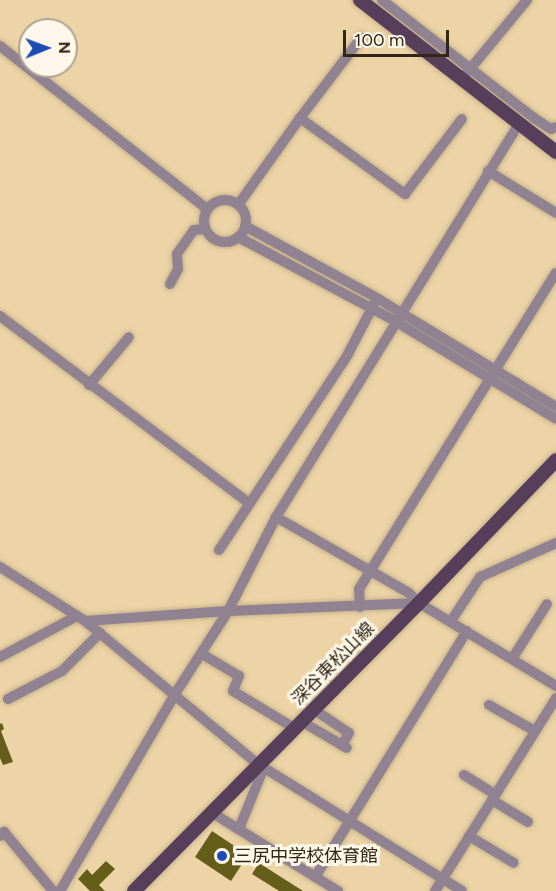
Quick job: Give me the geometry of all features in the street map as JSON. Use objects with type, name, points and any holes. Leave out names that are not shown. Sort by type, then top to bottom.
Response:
[{"type":"main road","points":[[360,0],[466,74],[519,123],[556,152]]},
{"type":"main road","name":"深谷東松山線","points":[[134,891],[211,812],[261,765],[298,724],[419,603],[556,460]]},
{"type":"street","points":[[382,0],[466,74],[551,129],[556,127]]},
{"type":"street","points":[[466,74],[526,0]]},
{"type":"street","points":[[238,205],[361,38]]},
{"type":"street","points":[[0,46],[207,209]]},
{"type":"street","points":[[300,118],[405,194],[462,119]]},
{"type":"street","points":[[60,891],[176,694],[228,611],[276,517],[519,123]]},
{"type":"street","points":[[488,171],[556,213]]},
{"type":"street","points":[[238,237],[245,226],[245,214],[238,205],[225,200],[218,201],[207,209],[204,215],[205,229],[219,241],[238,237],[372,309],[398,317]]},
{"type":"street","points":[[245,226],[377,298],[398,317],[493,375],[556,420]]},
{"type":"street","points":[[170,284],[178,270],[177,254],[194,230],[205,229]]},
{"type":"street","points":[[360,607],[359,589],[372,572],[556,273]]},
{"type":"street","points":[[219,550],[248,502],[348,354],[377,298]]},
{"type":"street","points":[[0,316],[89,385],[248,502]]},
{"type":"street","points":[[89,385],[129,337]]},
{"type":"street","points":[[493,375],[556,407]]},
{"type":"street","points":[[276,517],[410,593],[419,603],[556,686]]},
{"type":"street","points":[[452,621],[480,577],[556,543]]},
{"type":"street","points":[[0,567],[81,618],[261,765],[462,891]]},
{"type":"street","points":[[0,657],[81,618],[419,603]]},
{"type":"street","points":[[512,659],[547,603]]},
{"type":"street","points":[[315,877],[467,631]]},
{"type":"street","points":[[8,699],[62,671],[100,633]]},
{"type":"street","points":[[202,654],[239,676],[234,691],[345,747],[349,733],[313,709]]},
{"type":"street","points":[[435,891],[556,698]]},
{"type":"street","points":[[489,705],[535,731]]},
{"type":"street","points":[[239,829],[261,765]]},
{"type":"street","points":[[464,775],[528,822]]},
{"type":"street","points":[[211,812],[338,891]]},
{"type":"street","points":[[0,836],[4,832],[52,891]]},
{"type":"street","points":[[469,836],[514,863]]},
{"type":"building","points":[[2,723],[4,729],[1,731],[13,762],[3,765],[0,758],[0,724]]},
{"type":"building","name":"三尻中学校体育館","points":[[212,831],[248,855],[231,881],[195,857]]},
{"type":"building","points":[[106,861],[115,869],[99,885],[105,891],[90,891],[78,879],[87,869],[92,875]]},
{"type":"building","points":[[259,863],[303,891],[279,891],[252,874]]},
{"type":"place","name":"三尻中学校体育館","points":[[222,856]]}]
